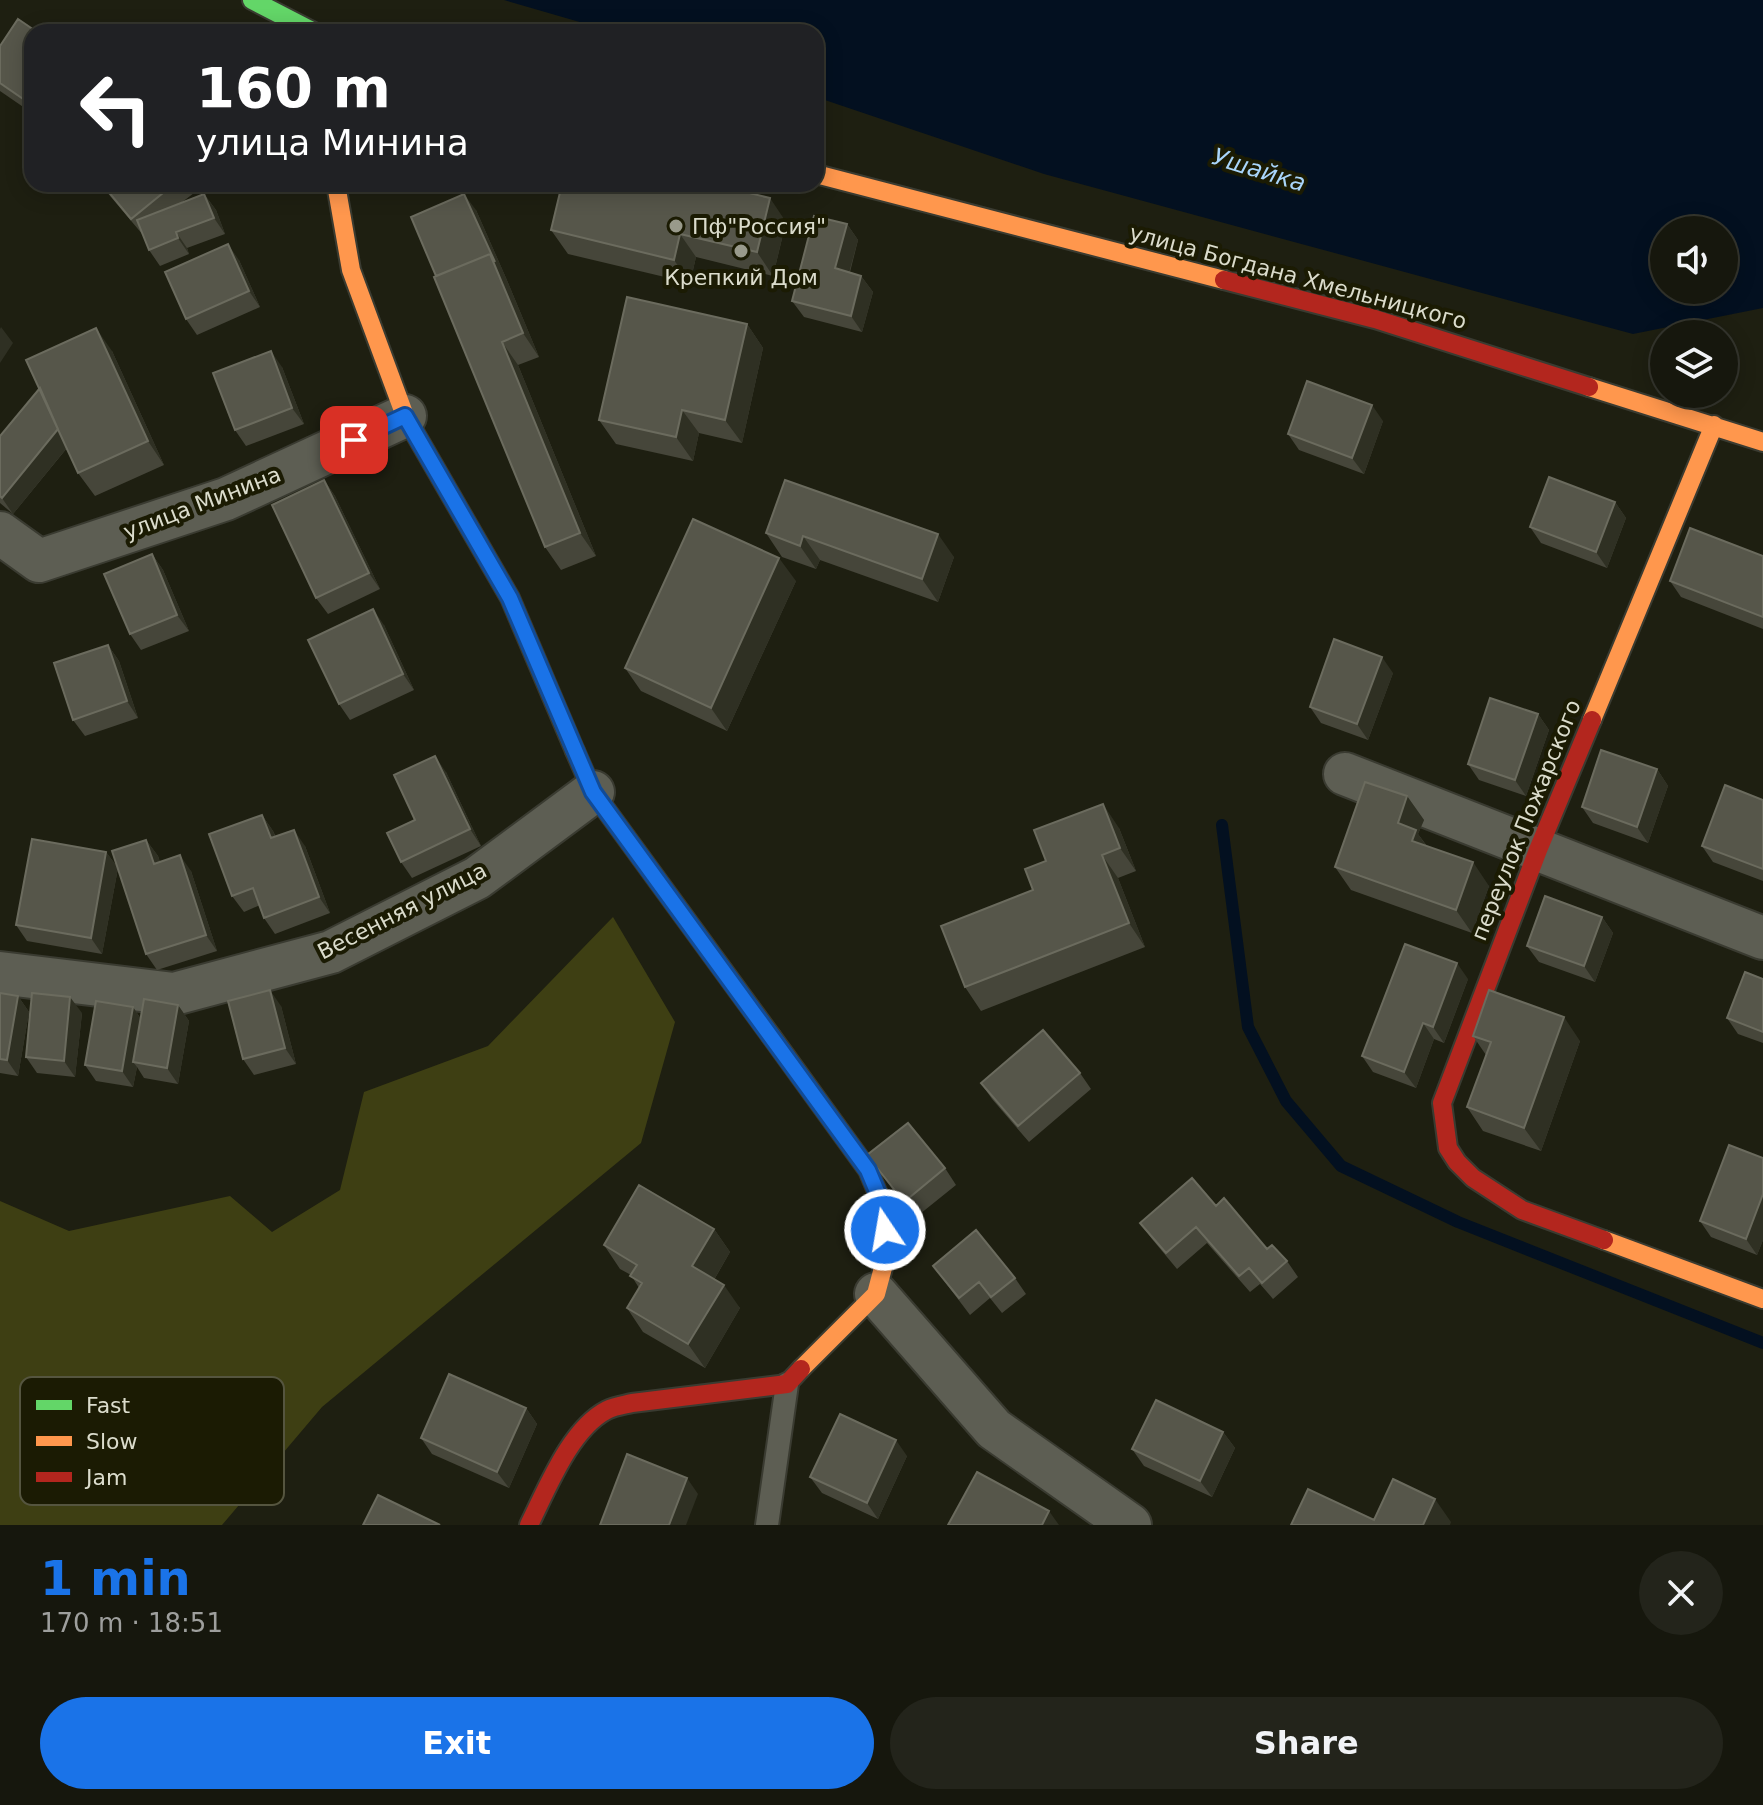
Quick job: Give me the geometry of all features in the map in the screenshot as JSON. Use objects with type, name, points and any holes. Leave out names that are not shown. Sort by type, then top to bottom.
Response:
[{"type":"street","points":[[252,0],[298,24]]},
{"type":"street","name":"улица Богдана Хмельницкого","points":[[824,176],[1375,319],[1763,442]]},
{"type":"street","points":[[337,192],[351,270],[405,416],[510,598],[593,792],[868,1170],[881,1201],[885,1230],[884,1264],[876,1294],[787,1384],[632,1403],[607,1410],[588,1423],[559,1468],[529,1525]]},
{"type":"street","name":"улица Минина","points":[[0,533],[39,561],[226,499],[405,416]]},
{"type":"street","name":"переулок Пожарского","points":[[1714,425],[1538,850],[1442,1103],[1443,1129],[1452,1155],[1485,1188],[1522,1210],[1763,1299]]},
{"type":"street","points":[[1345,774],[1763,938]]},
{"type":"street","name":"Весенняя улица","points":[[0,973],[174,994],[331,952],[477,878],[593,792]]},
{"type":"street","points":[[876,1294],[994,1429],[1130,1525]]},
{"type":"lane","points":[[767,1525],[787,1384]]},
{"type":"shaded area","points":[[613,917],[675,1022],[641,1143],[322,1407],[284,1452],[284,1377],[20,1377],[20,1505],[239,1505],[222,1525],[0,1525],[0,1201],[69,1231],[230,1196],[272,1232],[340,1190],[364,1092],[488,1046]]},
{"type":"water","name":"Ушайка","points":[[504,0],[1763,0],[1763,308],[1703,320],[1650,320],[1650,331],[1633,334],[1044,174],[824,100],[824,24],[586,24]]},
{"type":"building","points":[[18,19],[25,24],[24,100],[0,83],[0,46]]},
{"type":"building","points":[[109,192],[164,192],[131,219]]},
{"type":"building","points":[[560,192],[745,192],[770,198],[757,252],[680,234],[674,260],[551,230]]},
{"type":"building","points":[[204,194],[214,218],[176,232],[178,238],[149,250],[137,220]]},
{"type":"building","points":[[464,194],[495,262],[490,254],[436,276],[411,217]]},
{"type":"building","points":[[814,216],[847,224],[835,268],[861,276],[851,316],[792,301]]},
{"type":"building","points":[[228,244],[249,291],[186,319],[165,272]]},
{"type":"building","points":[[490,254],[523,333],[502,342],[580,533],[545,547],[434,277]]},
{"type":"building","points":[[627,297],[747,324],[725,420],[682,410],[676,437],[599,420]]},
{"type":"building","points":[[96,328],[148,441],[78,473],[26,360]]},
{"type":"building","points":[[271,351],[292,408],[235,430],[213,373]]},
{"type":"building","points":[[1307,381],[1372,405],[1352,458],[1288,434]]},
{"type":"building","points":[[40,388],[58,429],[2,498],[0,436]]},
{"type":"building","points":[[1549,477],[1615,502],[1596,552],[1530,527]]},
{"type":"building","points":[[324,480],[369,573],[316,598],[272,505]]},
{"type":"building","points":[[785,480],[938,534],[922,579],[803,536],[800,546],[766,533]]},
{"type":"building","points":[[693,519],[779,558],[711,708],[625,668]]},
{"type":"building","points":[[1690,528],[1763,556],[1763,617],[1670,581]]},
{"type":"building","points":[[152,554],[177,615],[130,634],[104,574]]},
{"type":"building","points":[[373,609],[403,674],[339,704],[308,640]]},
{"type":"building","points":[[1334,639],[1382,657],[1357,724],[1310,707]]},
{"type":"building","points":[[108,645],[127,701],[73,720],[54,663]]},
{"type":"building","points":[[1490,698],[1538,714],[1515,780],[1468,764]]},
{"type":"building","points":[[1601,750],[1657,769],[1637,827],[1582,807]]},
{"type":"building","points":[[435,756],[470,829],[401,862],[387,833],[415,820],[394,775]]},
{"type":"building","points":[[1365,782],[1407,796],[1398,823],[1416,830],[1412,841],[1473,862],[1456,910],[1335,867]]},
{"type":"building","points":[[1725,785],[1763,800],[1763,869],[1702,846]]},
{"type":"building","points":[[1103,804],[1120,848],[1102,855],[1129,923],[965,987],[941,926],[1033,890],[1025,869],[1046,861],[1034,830]]},
{"type":"building","points":[[262,815],[271,838],[294,830],[319,897],[264,918],[253,888],[232,896],[209,834]]},
{"type":"building","points":[[32,839],[106,852],[91,938],[16,925]]},
{"type":"building","points":[[146,840],[154,864],[180,855],[206,935],[146,954],[112,851]]},
{"type":"building","points":[[1545,896],[1602,917],[1584,966],[1527,946]]},
{"type":"building","points":[[1405,944],[1457,963],[1433,1027],[1423,1023],[1404,1072],[1362,1056]]},
{"type":"building","points":[[1745,972],[1763,979],[1763,1032],[1727,1018]]},
{"type":"building","points":[[270,990],[285,1048],[243,1059],[228,1001]]},
{"type":"building","points":[[1489,990],[1564,1017],[1524,1128],[1467,1107],[1491,1042],[1473,1036]]},
{"type":"building","points":[[0,993],[18,996],[7,1060],[0,1059]]},
{"type":"building","points":[[32,993],[70,997],[64,1061],[26,1057]]},
{"type":"building","points":[[144,999],[178,1005],[167,1068],[133,1062]]},
{"type":"building","points":[[96,1001],[133,1007],[122,1071],[85,1065]]},
{"type":"building","points":[[1043,1030],[1080,1073],[1018,1126],[981,1083]]},
{"type":"building","points":[[908,1123],[945,1168],[904,1202],[867,1155]]},
{"type":"building","points":[[1729,1145],[1763,1158],[1763,1194],[1746,1239],[1700,1221]]},
{"type":"building","points":[[1192,1178],[1216,1206],[1224,1198],[1267,1249],[1272,1245],[1287,1261],[1262,1283],[1249,1268],[1239,1276],[1196,1227],[1166,1253],[1140,1223]]},
{"type":"building","points":[[639,1185],[714,1229],[692,1266],[724,1285],[688,1344],[627,1308],[642,1283],[630,1276],[637,1265],[604,1245]]},
{"type":"building","points":[[976,1230],[1015,1278],[991,1297],[979,1282],[959,1298],[933,1266]]},
{"type":"building","points":[[449,1374],[526,1408],[497,1472],[421,1438]]},
{"type":"building","points":[[1156,1400],[1223,1432],[1200,1481],[1132,1449]]},
{"type":"building","points":[[840,1414],[896,1440],[867,1503],[810,1477]]},
{"type":"building","points":[[627,1454],[687,1478],[669,1525],[600,1525]]},
{"type":"building","points":[[977,1472],[1049,1511],[1042,1525],[948,1525]]},
{"type":"building","points":[[1393,1479],[1435,1499],[1423,1525],[1291,1525],[1308,1489],[1374,1520]]},
{"type":"building","points":[[378,1495],[440,1525],[363,1525]]},
{"type":"waterway","points":[[1222,825],[1248,1027],[1286,1101],[1341,1166],[1458,1222],[1763,1343]]},
{"type":"traffic: fast","points":[[252,0],[298,24]]},
{"type":"traffic: slow","points":[[824,176],[1224,280]]},
{"type":"traffic: slow","points":[[337,192],[351,270],[405,416],[510,598],[575,751]]},
{"type":"traffic: slow","points":[[1589,387],[1763,442]]},
{"type":"traffic: slow","points":[[1592,720],[1714,425]]},
{"type":"traffic: slow","points":[[771,1036],[868,1170],[881,1201],[885,1230],[884,1264],[876,1294],[801,1369]]},
{"type":"traffic: slow","points":[[1604,1240],[1763,1299]]},
{"type":"traffic: jam","points":[[1224,280],[1375,319],[1589,387]]},
{"type":"traffic: jam","points":[[1592,720],[1538,850],[1442,1103],[1448,1148],[1473,1178],[1522,1210],[1604,1240]]},
{"type":"traffic: jam","points":[[575,751],[593,792],[771,1036]]},
{"type":"traffic: jam","points":[[529,1525],[571,1445],[594,1419],[607,1410],[632,1403],[787,1384],[801,1369]]},
{"type":"place","name":"Пф\"Россия\"","points":[[676,226]]},
{"type":"place","name":"Крепкий Дом","points":[[741,251]]},
{"type":"route","points":[[354,440],[405,416],[510,598],[593,792],[868,1170],[881,1201],[885,1230]]}]
